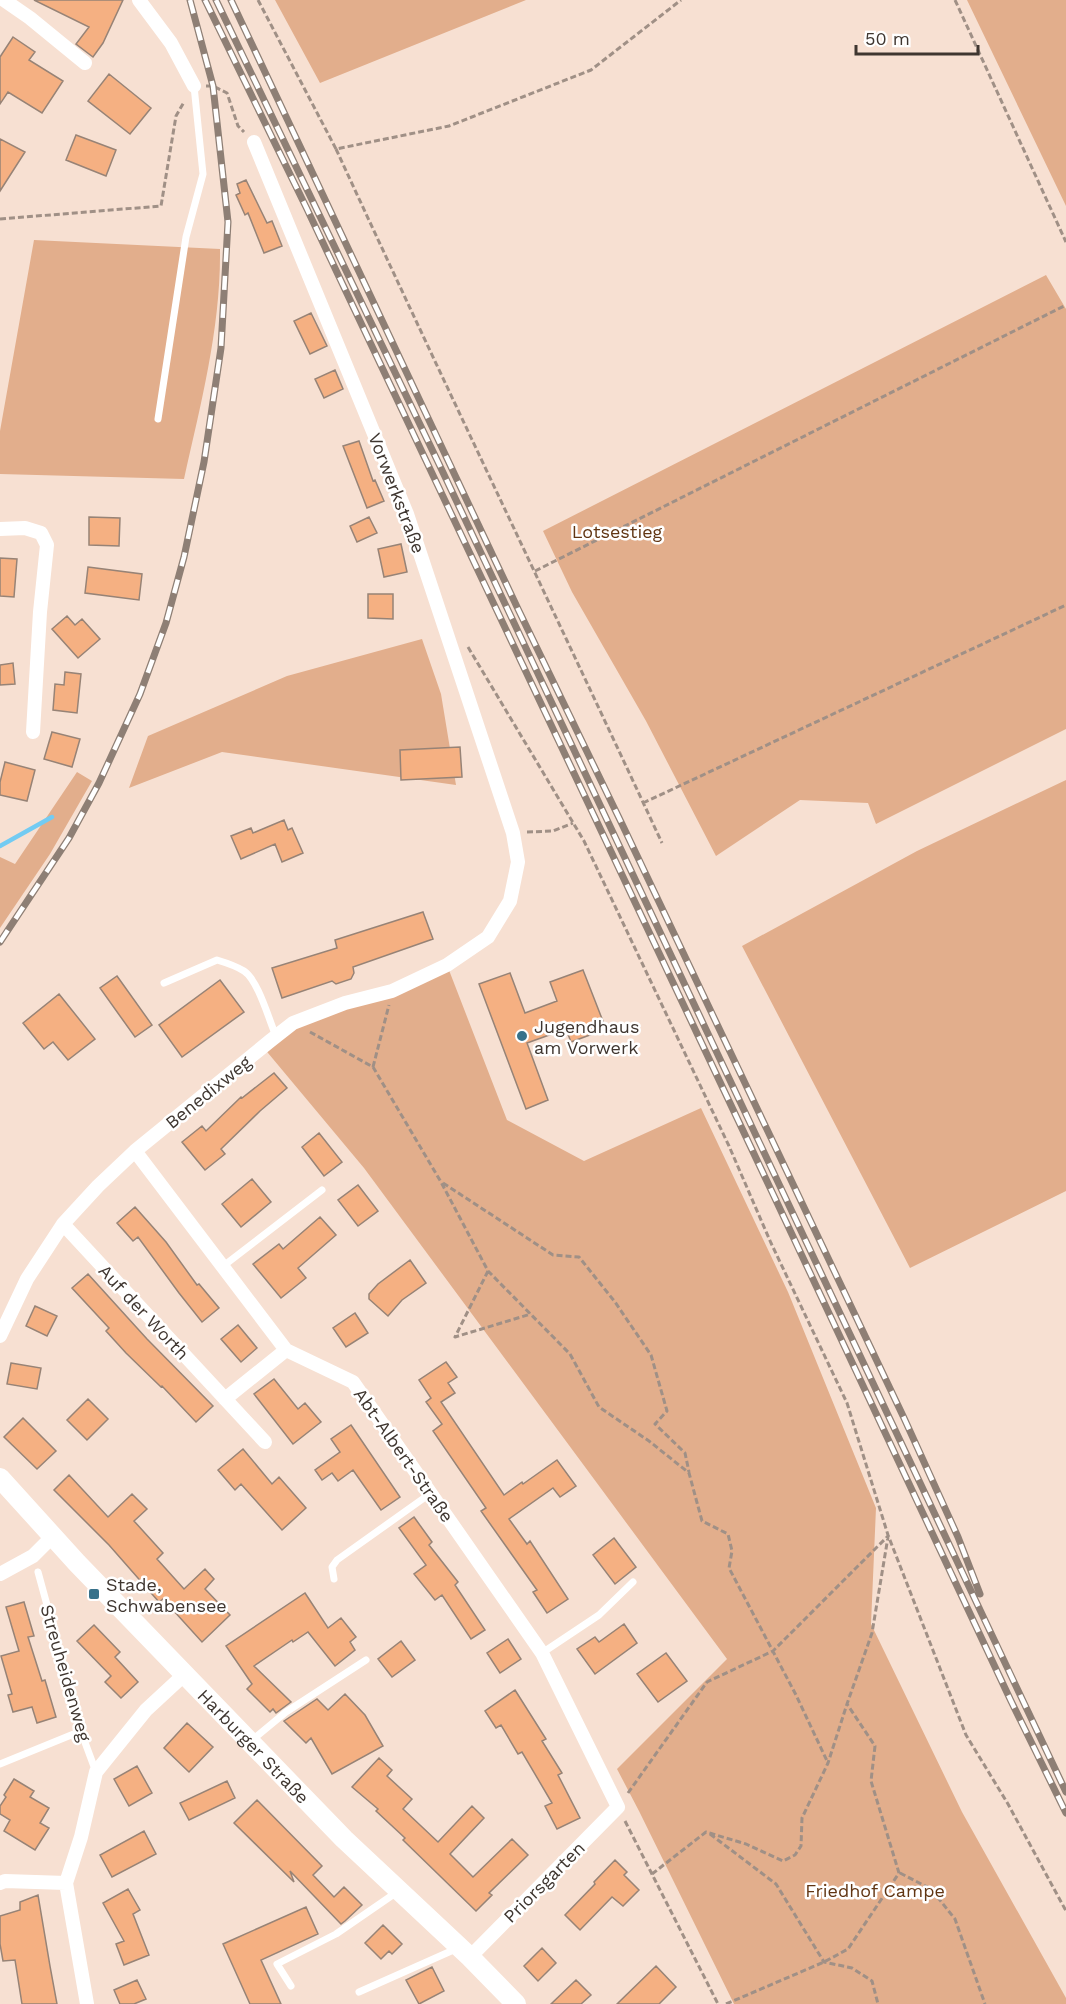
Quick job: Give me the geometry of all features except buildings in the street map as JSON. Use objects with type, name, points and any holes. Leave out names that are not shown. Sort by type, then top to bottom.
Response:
[{"type":"main road","name":"Harburger Straße","points":[[0,1478],[344,1839],[465,1952],[516,2004]]},
{"type":"street","points":[[4,0],[85,63]]},
{"type":"street","points":[[139,0],[171,43],[194,86]]},
{"type":"street","name":"Vorwerkstraße","points":[[254,142],[407,514],[513,834],[518,862],[510,902],[488,937]]},
{"type":"street","points":[[0,529],[25,528],[41,533],[47,545],[40,612],[33,732]]},
{"type":"street","name":"Benedixweg","points":[[0,1336],[27,1279],[63,1224],[135,1151],[293,1023],[345,1004],[392,991],[447,965],[488,937]]},
{"type":"street","name":"Abt-Albert-Straße","points":[[135,1151],[286,1350],[353,1382],[542,1653],[618,1807]]},
{"type":"street","name":"Auf der Worth","points":[[63,1224],[265,1442]]},
{"type":"street","points":[[225,1399],[286,1350]]},
{"type":"street","points":[[0,1574],[33,1556],[53,1536]]},
{"type":"street","name":"Streuheidenweg","points":[[87,2004],[66,1883],[81,1837],[96,1772],[146,1710],[186,1673]]},
{"type":"street","name":"Priorsgarten","points":[[465,1952],[618,1807]]},
{"type":"street","points":[[0,1883],[5,1881],[66,1883]]},
{"type":"lane","points":[[158,419],[186,237],[203,174],[194,86]]},
{"type":"lane","points":[[164,983],[218,960],[247,972],[276,1036]]},
{"type":"lane","points":[[222,1267],[322,1190]]},
{"type":"lane","points":[[334,1579],[332,1567],[337,1560],[431,1493]]},
{"type":"lane","name":"Streuheidenweg","points":[[38,1572],[81,1731],[96,1772]]},
{"type":"lane","points":[[542,1653],[599,1615],[633,1582]]},
{"type":"lane","points":[[251,1742],[295,1706],[366,1660]]},
{"type":"lane","points":[[0,1764],[81,1731]]},
{"type":"lane","points":[[291,1986],[277,1964],[336,1934],[399,1890]]},
{"type":"lane","points":[[359,1992],[465,1952]]},
{"type":"path","points":[[258,0],[336,149],[662,843]]},
{"type":"path","points":[[336,149],[449,126],[591,70],[681,0]]},
{"type":"path","points":[[955,0],[1066,242]]},
{"type":"path","points":[[0,219],[161,206],[176,116],[194,86],[213,86],[227,93],[238,126],[254,142]]},
{"type":"path","points":[[535,571],[1066,305]]},
{"type":"path","points":[[643,803],[1066,605]]},
{"type":"path","points":[[464,640],[584,841],[724,1136],[771,1243],[847,1403],[888,1535],[966,1735],[1008,1804],[1066,1911]]},
{"type":"path","points":[[513,834],[553,831],[574,823]]},
{"type":"path","points":[[373,1067],[392,991]]},
{"type":"path","points":[[293,1023],[373,1067],[441,1182],[488,1271],[570,1354],[599,1407],[649,1441],[689,1473]]},
{"type":"path","points":[[441,1182],[553,1255],[579,1257],[615,1302],[651,1355],[667,1411],[655,1424],[685,1453],[702,1521],[728,1534],[732,1551],[729,1568],[828,1763]]},
{"type":"path","points":[[488,1271],[455,1337],[532,1313]]},
{"type":"path","points":[[718,2004],[618,1807],[707,1682],[773,1651],[888,1535]]},
{"type":"path","points":[[706,1832],[746,1844],[783,1861],[795,1855],[801,1846],[802,1818],[828,1763],[873,1633],[888,1535]]},
{"type":"path","points":[[847,1704],[874,1746],[871,1781],[900,1873],[931,1889],[955,1919],[985,2004]]},
{"type":"path","points":[[652,1874],[706,1832]]},
{"type":"path","points":[[706,1832],[776,1884],[824,1962],[852,1968],[872,1981],[878,2004]]},
{"type":"path","points":[[726,2004],[824,1962],[848,1949],[900,1873]]},
{"type":"green space","points":[[275,0],[526,0],[320,83]]},
{"type":"green space","points":[[967,0],[1066,0],[1066,206]]},
{"type":"green space","points":[[34,240],[220,249],[214,336],[184,479],[0,474],[0,431]]},
{"type":"green space","name":"Lotsestieg","points":[[1046,275],[1066,309],[1066,729],[876,824],[868,803],[800,800],[716,856],[646,721],[572,592],[543,531]]},
{"type":"green space","points":[[422,639],[441,694],[456,785],[222,752],[129,788],[148,736],[287,676]]},
{"type":"green space","points":[[77,772],[92,781],[50,854],[0,928],[0,857],[15,864]]},
{"type":"green space","points":[[1066,780],[1066,1191],[910,1268],[742,946],[917,851]]},
{"type":"green space","name":"Friedhof Campe","points":[[447,965],[507,1120],[584,1161],[701,1108],[788,1292],[876,1508],[871,1624],[962,1812],[1066,1998],[1066,2004],[734,2004],[617,1769],[727,1659],[364,1168],[263,1047],[293,1023]]},
{"type":"waterway","points":[[0,846],[52,817]]},
{"type":"railway","points":[[0,942],[69,838],[99,783],[140,694],[166,623],[184,557],[204,462],[221,348],[228,222],[213,86],[190,0]]},
{"type":"railway","points":[[205,0],[307,209],[1011,1701],[1066,1813]]},
{"type":"railway","points":[[216,0],[439,464],[1066,1792]]},
{"type":"railway","points":[[231,0],[518,609],[904,1418],[958,1537],[980,1594]]},
{"type":"place","name":"Jugendhaus am Vorwerk","points":[[522,1036]]},
{"type":"place","name":"Stade, Schwabensee","points":[[94,1594]]}]
